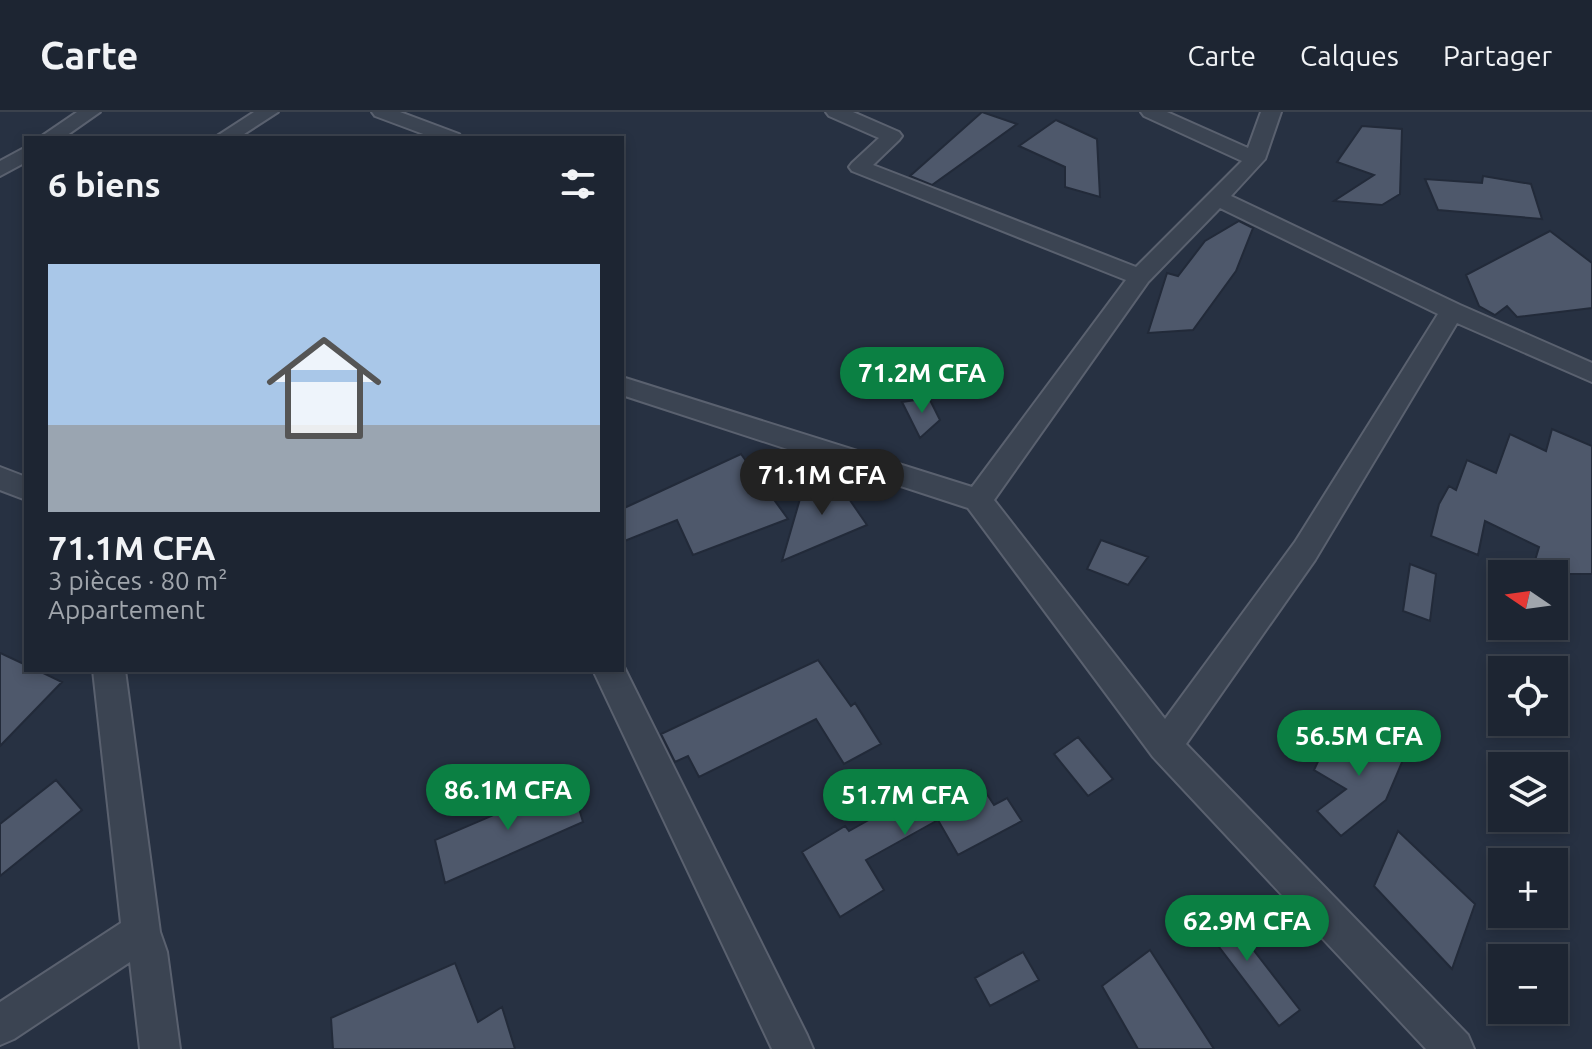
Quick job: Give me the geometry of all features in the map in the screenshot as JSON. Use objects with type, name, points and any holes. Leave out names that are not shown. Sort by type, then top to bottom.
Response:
[{"type":"street","points":[[52,136],[90,112]]},
{"type":"street","points":[[227,136],[268,112]]},
{"type":"street","points":[[382,112],[447,136]]},
{"type":"street","points":[[836,112],[892,136],[859,167],[1140,277]]},
{"type":"street","points":[[1151,112],[1255,159]]},
{"type":"street","points":[[978,500],[1140,277],[1255,159],[1271,112]]},
{"type":"street","points":[[0,170],[24,154]]},
{"type":"street","points":[[0,176],[24,182]]},
{"type":"street","points":[[1217,198],[1452,311],[1592,373]]},
{"type":"street","points":[[1165,746],[1305,551],[1452,311]]},
{"type":"street","points":[[624,387],[978,500],[1165,746],[1454,1049]]},
{"type":"street","points":[[0,478],[24,488]]},
{"type":"street","points":[[109,672],[141,932],[148,952],[160,1049]]},
{"type":"street","points":[[610,672],[793,1049]]},
{"type":"street","points":[[0,1025],[141,932]]},
{"type":"building","points":[[982,112],[1017,124],[932,185],[910,176]]},
{"type":"building","points":[[1056,120],[1097,139],[1100,197],[1065,187],[1065,167],[1019,146]]},
{"type":"building","points":[[1362,126],[1402,129],[1400,194],[1382,205],[1334,201],[1374,175],[1337,162]]},
{"type":"building","points":[[1483,176],[1531,184],[1542,219],[1438,210],[1425,179],[1482,183]]},
{"type":"building","points":[[1239,221],[1253,228],[1236,271],[1193,330],[1148,333],[1167,273],[1178,276],[1205,241]]},
{"type":"building","points":[[1550,231],[1592,263],[1592,308],[1517,317],[1507,306],[1495,315],[1479,306],[1466,275]]},
{"type":"building","points":[[929,398],[940,420],[920,438],[902,402]]},
{"type":"building","points":[[1552,429],[1592,446],[1592,574],[1568,574],[1568,560],[1535,560],[1539,547],[1485,521],[1478,555],[1431,536],[1439,504],[1449,486],[1456,490],[1467,460],[1496,473],[1510,434],[1546,451]]},
{"type":"building","points":[[741,454],[788,519],[693,555],[677,520],[624,541],[624,508]]},
{"type":"building","points":[[832,474],[867,525],[782,561],[804,485]]},
{"type":"building","points":[[1101,540],[1148,557],[1128,585],[1087,569]]},
{"type":"building","points":[[1410,564],[1436,574],[1430,621],[1403,611]]},
{"type":"building","points":[[0,653],[24,664],[24,672],[41,672],[62,682],[0,746]]},
{"type":"building","points":[[818,660],[851,706],[855,703],[881,744],[844,764],[816,719],[699,777],[688,756],[675,762],[661,734]]},
{"type":"building","points":[[1374,728],[1408,748],[1386,800],[1341,836],[1317,811],[1346,789],[1314,770],[1330,736],[1362,754]]},
{"type":"building","points":[[1078,737],[1113,779],[1088,796],[1054,754]]},
{"type":"building","points":[[971,770],[994,805],[1007,798],[1022,821],[958,855],[938,820],[866,860],[884,890],[840,917],[802,852],[845,826],[849,831],[915,794],[918,799]]},
{"type":"building","points":[[56,780],[82,810],[0,876],[0,824]]},
{"type":"building","points":[[571,782],[583,822],[445,883],[435,840]]},
{"type":"building","points":[[1398,831],[1475,904],[1452,969],[1374,886]]},
{"type":"building","points":[[1214,899],[1300,1010],[1279,1026],[1194,914]]},
{"type":"building","points":[[1150,950],[1214,1049],[1138,1049],[1102,986]]},
{"type":"building","points":[[1023,952],[1039,980],[990,1006],[975,978]]},
{"type":"building","points":[[455,963],[478,1022],[502,1007],[515,1049],[333,1049],[331,1018]]}]
